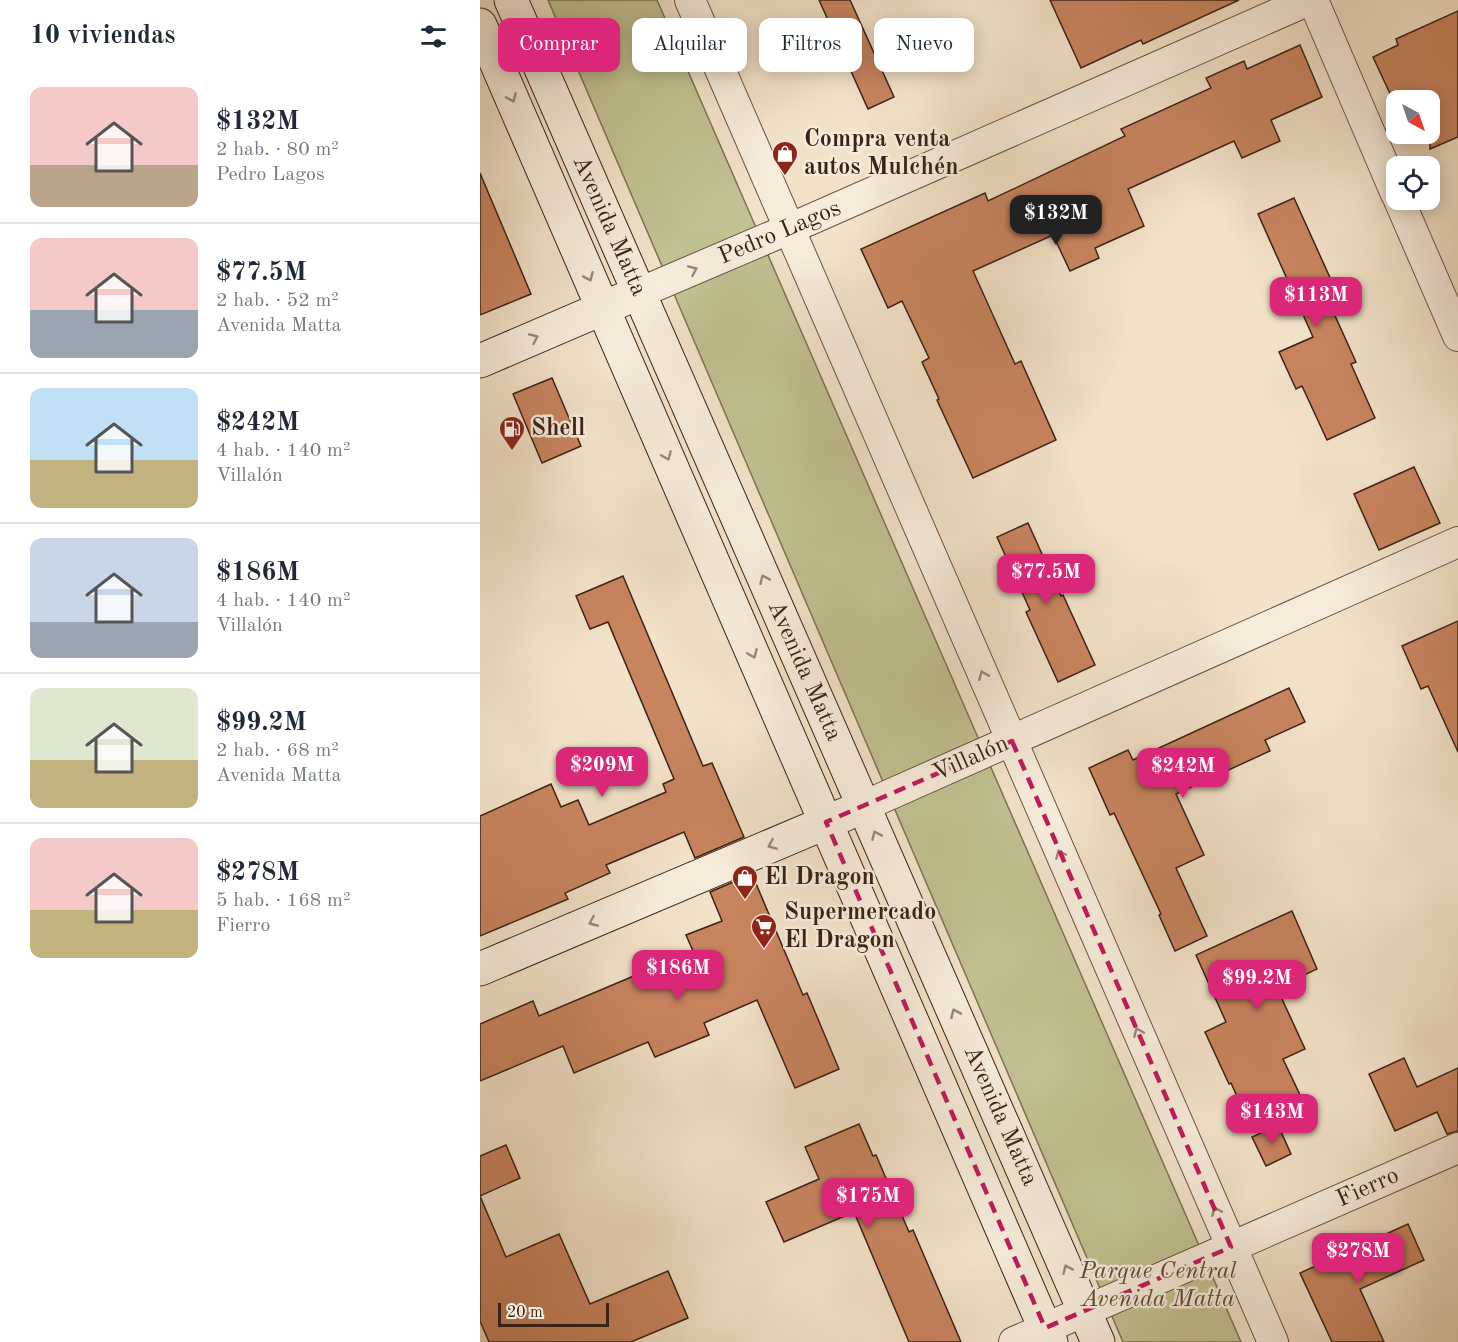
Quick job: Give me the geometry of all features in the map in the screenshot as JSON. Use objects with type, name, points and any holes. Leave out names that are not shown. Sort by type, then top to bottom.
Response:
[{"type":"main road","name":"Avenida Matta","points":[[511,0],[1098,1342]]},
{"type":"main road","name":"Avenida Matta","points":[[480,25],[1048,1335]]},
{"type":"main road","name":"Pedro Lagos","points":[[480,361],[639,293]]},
{"type":"main road","name":"Villalón","points":[[480,969],[864,806]]},
{"type":"street","points":[[690,0],[1272,1342]]},
{"type":"street","name":"Pedro Lagos","points":[[639,293],[1311,0]]},
{"type":"street","points":[[1311,0],[1386,171]]},
{"type":"street","points":[[1403,210],[1458,336]]},
{"type":"street","name":"Villalón","points":[[864,806],[1458,542]]},
{"type":"street","name":"Fierro","points":[[1014,1342],[1048,1335],[1085,1311],[1458,1148]]},
{"type":"highlighted area","points":[[1012,741],[1231,1247],[1045,1328],[826,822]]},
{"type":"green space","name":"Parque Central Avenida Matta","points":[[548,0],[657,0],[665,18],[632,18],[632,72],[688,72],[1241,1342],[1123,1342],[579,72],[620,72],[620,18],[556,18]]},
{"type":"building","points":[[819,0],[850,0],[858,18],[827,18]]},
{"type":"building","points":[[1050,0],[1239,0],[1143,44],[1141,40],[1081,68]]},
{"type":"building","points":[[1458,11],[1458,137],[1430,149],[1430,144],[1440,144],[1440,90],[1388,90],[1373,57],[1398,45],[1396,39]]},
{"type":"building","points":[[862,26],[874,53],[874,72],[883,72],[894,97],[868,109],[851,72],[862,72]]},
{"type":"building","points":[[1300,45],[1322,97],[1271,120],[1280,141],[1242,158],[1234,141],[1128,189],[1144,226],[1095,248],[1099,258],[1070,271],[1053,235],[973,271],[1015,364],[1021,361],[1056,440],[973,478],[937,400],[939,399],[922,362],[929,358],[902,301],[888,308],[861,249],[985,193],[988,201],[1125,136],[1121,129],[1211,88],[1206,78],[1244,61],[1247,69]]},
{"type":"building","points":[[480,173],[531,294],[480,315]]},
{"type":"building","points":[[1294,198],[1332,282],[1322,287],[1356,362],[1351,364],[1375,418],[1327,440],[1302,386],[1296,389],[1279,352],[1313,337],[1258,214]]},
{"type":"building","points":[[552,378],[581,446],[542,463],[513,394]]},
{"type":"building","points":[[1414,467],[1440,523],[1379,550],[1354,494]]},
{"type":"building","points":[[1028,523],[1095,665],[1058,682],[1026,612],[1030,610],[997,537]]},
{"type":"building","points":[[623,576],[703,766],[712,763],[744,837],[695,858],[684,832],[606,865],[610,873],[565,893],[568,899],[480,936],[480,816],[551,784],[561,807],[578,800],[589,825],[666,792],[663,784],[674,779],[608,622],[590,629],[576,596]]},
{"type":"building","points":[[1458,621],[1458,752],[1428,686],[1421,689],[1402,646]]},
{"type":"building","points":[[1289,688],[1305,722],[1265,740],[1270,751],[1176,794],[1204,855],[1176,868],[1207,936],[1175,951],[1159,915],[1161,914],[1114,813],[1110,815],[1089,768],[1128,750],[1133,760]]},
{"type":"building","points":[[752,874],[803,995],[807,993],[839,1069],[795,1088],[757,1000],[704,1023],[709,1035],[655,1057],[648,1042],[574,1073],[563,1046],[480,1081],[480,1024],[533,1001],[539,1016],[693,951],[686,935],[722,921],[710,892]]},
{"type":"building","points":[[1292,911],[1317,969],[1277,988],[1305,1049],[1283,1059],[1301,1097],[1248,1121],[1205,1032],[1226,1022],[1196,955]]},
{"type":"building","points":[[1404,1058],[1417,1087],[1458,1068],[1458,1131],[1447,1134],[1437,1112],[1395,1131],[1369,1074]]},
{"type":"building","points":[[859,1124],[873,1156],[876,1155],[909,1232],[913,1230],[961,1342],[909,1342],[854,1212],[784,1242],[766,1202],[819,1179],[805,1147]]},
{"type":"building","points":[[1278,1125],[1291,1154],[1266,1166],[1252,1137]]},
{"type":"building","points":[[506,1145],[520,1178],[480,1196],[480,1156]]},
{"type":"building","points":[[480,1196],[506,1257],[559,1234],[590,1304],[668,1271],[688,1318],[631,1342],[489,1342],[480,1321]]},
{"type":"building","points":[[1408,1224],[1424,1260],[1360,1289],[1384,1342],[1332,1342],[1300,1273]]},
{"type":"place","name":"Compra venta autos Mulchén","points":[[785,177]]},
{"type":"place","name":"Shell","points":[[512,452]]},
{"type":"place","name":"El Dragon","points":[[745,901]]},
{"type":"place","name":"Supermercado El Dragon","points":[[764,950]]}]
